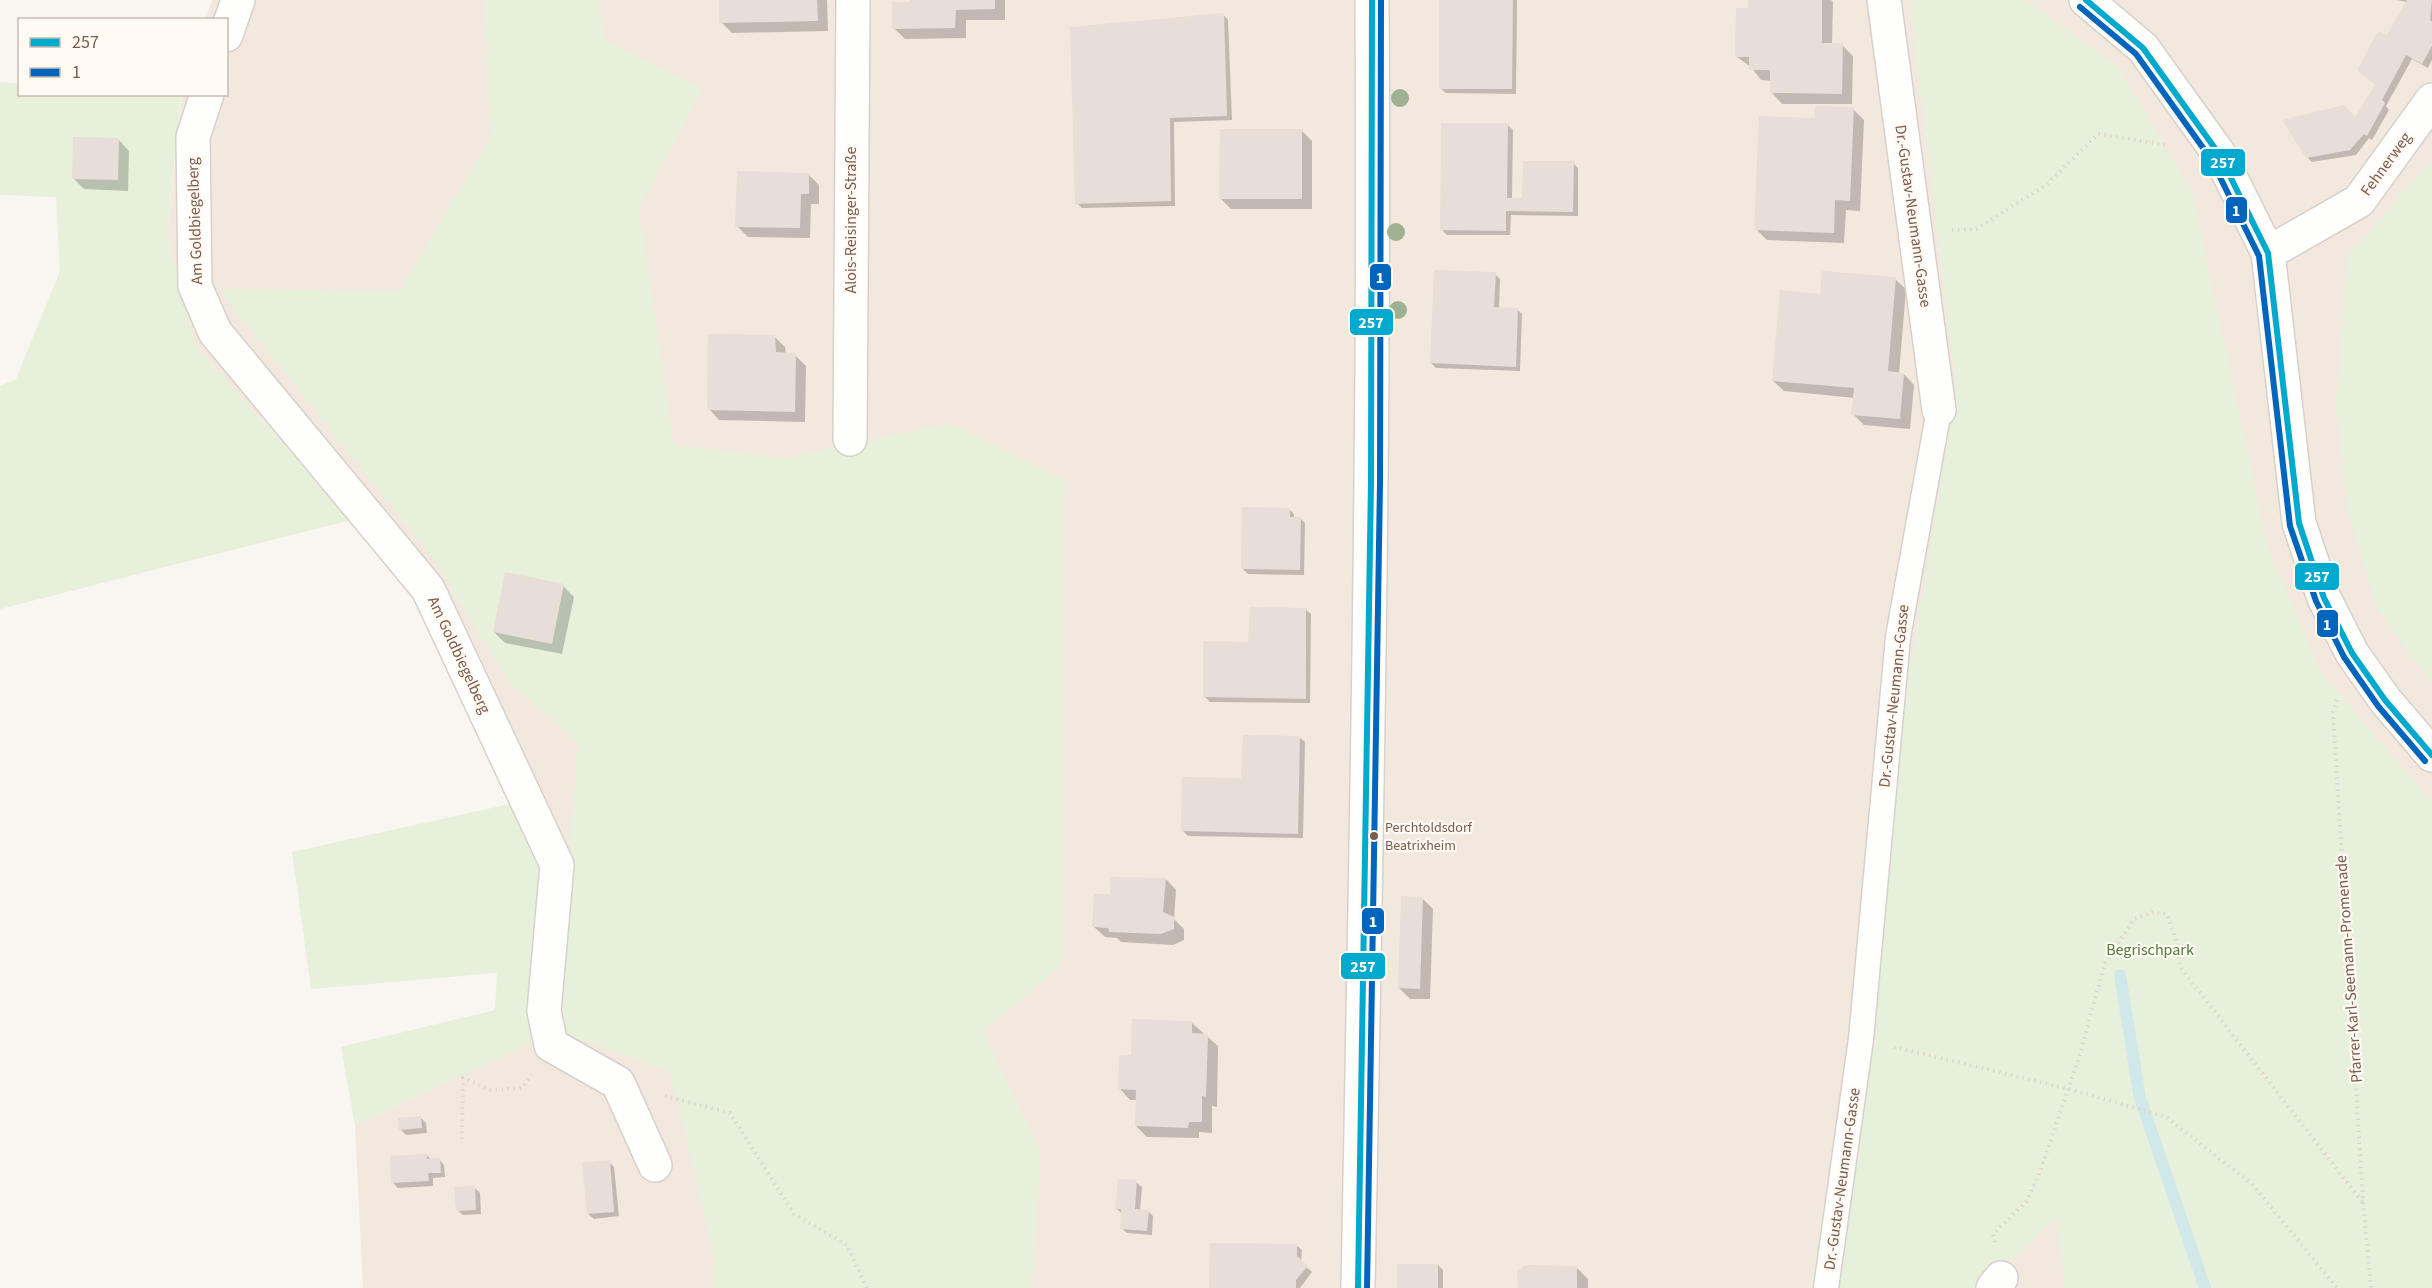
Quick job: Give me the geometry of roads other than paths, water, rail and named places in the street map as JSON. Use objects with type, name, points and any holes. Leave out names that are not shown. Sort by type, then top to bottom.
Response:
[{"type":"street","points":[[228,29],[238,0]]},
{"type":"street","name":"Alois-Reisinger-Straße","points":[[850,439],[853,0]]},
{"type":"street","points":[[1358,1288],[1370,535],[1372,0]]},
{"type":"street","name":"Dr.-Gustav-Neumann-Gasse","points":[[1884,0],[1939,410]]},
{"type":"street","points":[[2086,0],[2143,48],[2219,154],[2268,253],[2299,523],[2324,598],[2352,653],[2385,700],[2432,754]]},
{"type":"street","name":"Am Goldbiegelberg","points":[[206,96],[193,137],[195,286],[215,332],[428,589],[557,865],[544,1011],[551,1045],[618,1083],[655,1165]]},
{"type":"street","name":"Fehnerweg","points":[[2268,253],[2359,201],[2432,100]]},
{"type":"lane","name":"Dr.-Gustav-Neumann-Gasse","points":[[1826,1288],[1861,1039],[1898,637],[1939,410]]},
{"type":"waterway","points":[[2120,975],[2140,1098],[2205,1288]]},
{"type":"place","name":"Perchtoldsdorf Beatrixheim","points":[[1374,836]]},
{"type":"park label","name":"Begrischpark","points":[[2150,950]]}]
